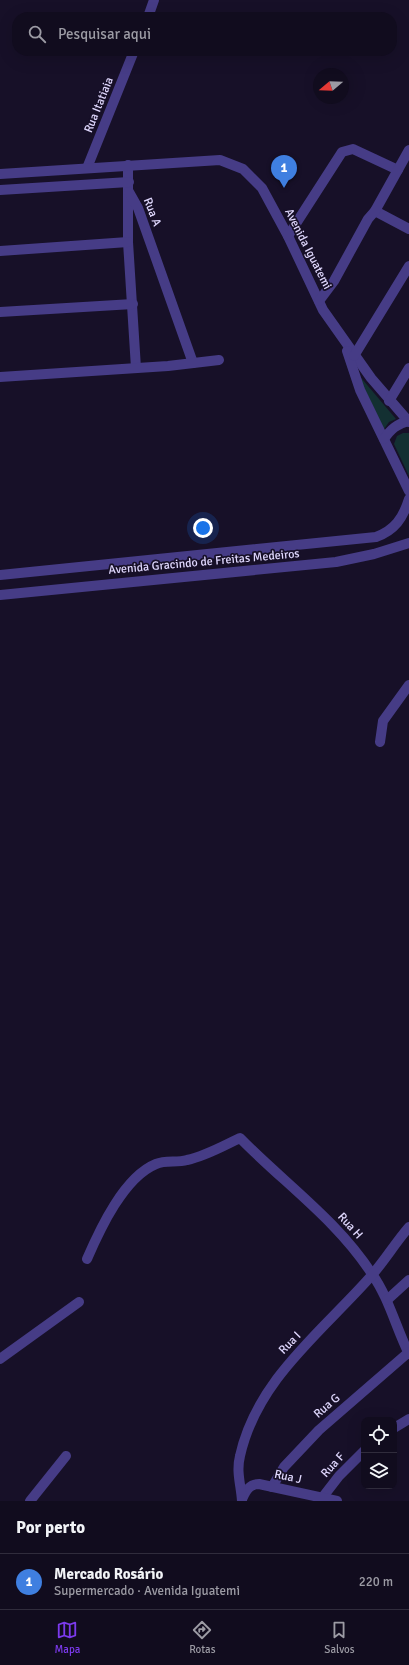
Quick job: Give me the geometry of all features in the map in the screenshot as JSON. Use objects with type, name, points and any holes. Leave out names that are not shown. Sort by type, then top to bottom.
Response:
[{"type":"street","points":[[150,12],[154,0]]},
{"type":"street","name":"Rua Itatiaia","points":[[87,168],[132,56]]},
{"type":"street","points":[[288,236],[342,152],[353,149],[398,170]]},
{"type":"street","points":[[319,300],[334,281],[368,218],[375,211],[409,150]]},
{"type":"street","name":"Avenida Iguatemi","points":[[0,174],[220,160],[233,164],[253,177],[262,188],[288,236],[319,300],[354,356],[389,401],[408,421]]},
{"type":"street","points":[[0,190],[129,187],[128,166]]},
{"type":"street","name":"Rua A","points":[[129,187],[127,211],[128,242],[136,368]]},
{"type":"street","name":"Rua A","points":[[129,187],[138,208],[193,363]]},
{"type":"street","points":[[375,211],[409,228]]},
{"type":"street","points":[[0,251],[128,242]]},
{"type":"street","points":[[354,356],[409,266]]},
{"type":"street","points":[[0,312],[133,304]]},
{"type":"street","points":[[345,341],[360,390],[409,490]]},
{"type":"street","points":[[0,377],[136,368],[219,360]]},
{"type":"street","points":[[389,401],[409,368]]},
{"type":"street","points":[[384,439],[390,430],[399,424],[408,421]]},
{"type":"street","name":"Avenida Gracindo de Freitas Medeiros","points":[[0,575],[376,537],[396,525],[404,514],[409,500]]},
{"type":"street","name":"Avenida Gracindo de Freitas Medeiros","points":[[0,595],[336,562],[374,554],[409,543]]},
{"type":"street","points":[[380,742],[383,721],[409,685]]},
{"type":"street","name":"Rua H","points":[[87,1259],[110,1211],[119,1198],[140,1175],[156,1164],[194,1158],[240,1138],[341,1233],[373,1274],[387,1300],[409,1353]]},
{"type":"street","name":"Rua I","points":[[242,1500],[238,1474],[239,1458],[243,1442],[265,1394],[282,1370],[373,1274],[409,1227]]},
{"type":"street","points":[[387,1300],[409,1280]]},
{"type":"street","points":[[0,1359],[79,1302]]},
{"type":"street","name":"Rua G","points":[[272,1487],[284,1467],[319,1430],[409,1353]]},
{"type":"street","points":[[397,1426],[409,1419]]},
{"type":"street","name":"Rua F","points":[[322,1498],[339,1476],[362,1453]]},
{"type":"street","points":[[34,1500],[66,1456]]},
{"type":"street","name":"Rua J","points":[[242,1500],[247,1489],[254,1484],[337,1501]]},
{"type":"green space","points":[[357,373],[396,419],[389,422],[384,429]]},
{"type":"green space","points":[[403,433],[409,433],[409,476],[394,444],[397,436]]},
{"type":"place","name":"Mercado Rosário","points":[[284,188]]}]
